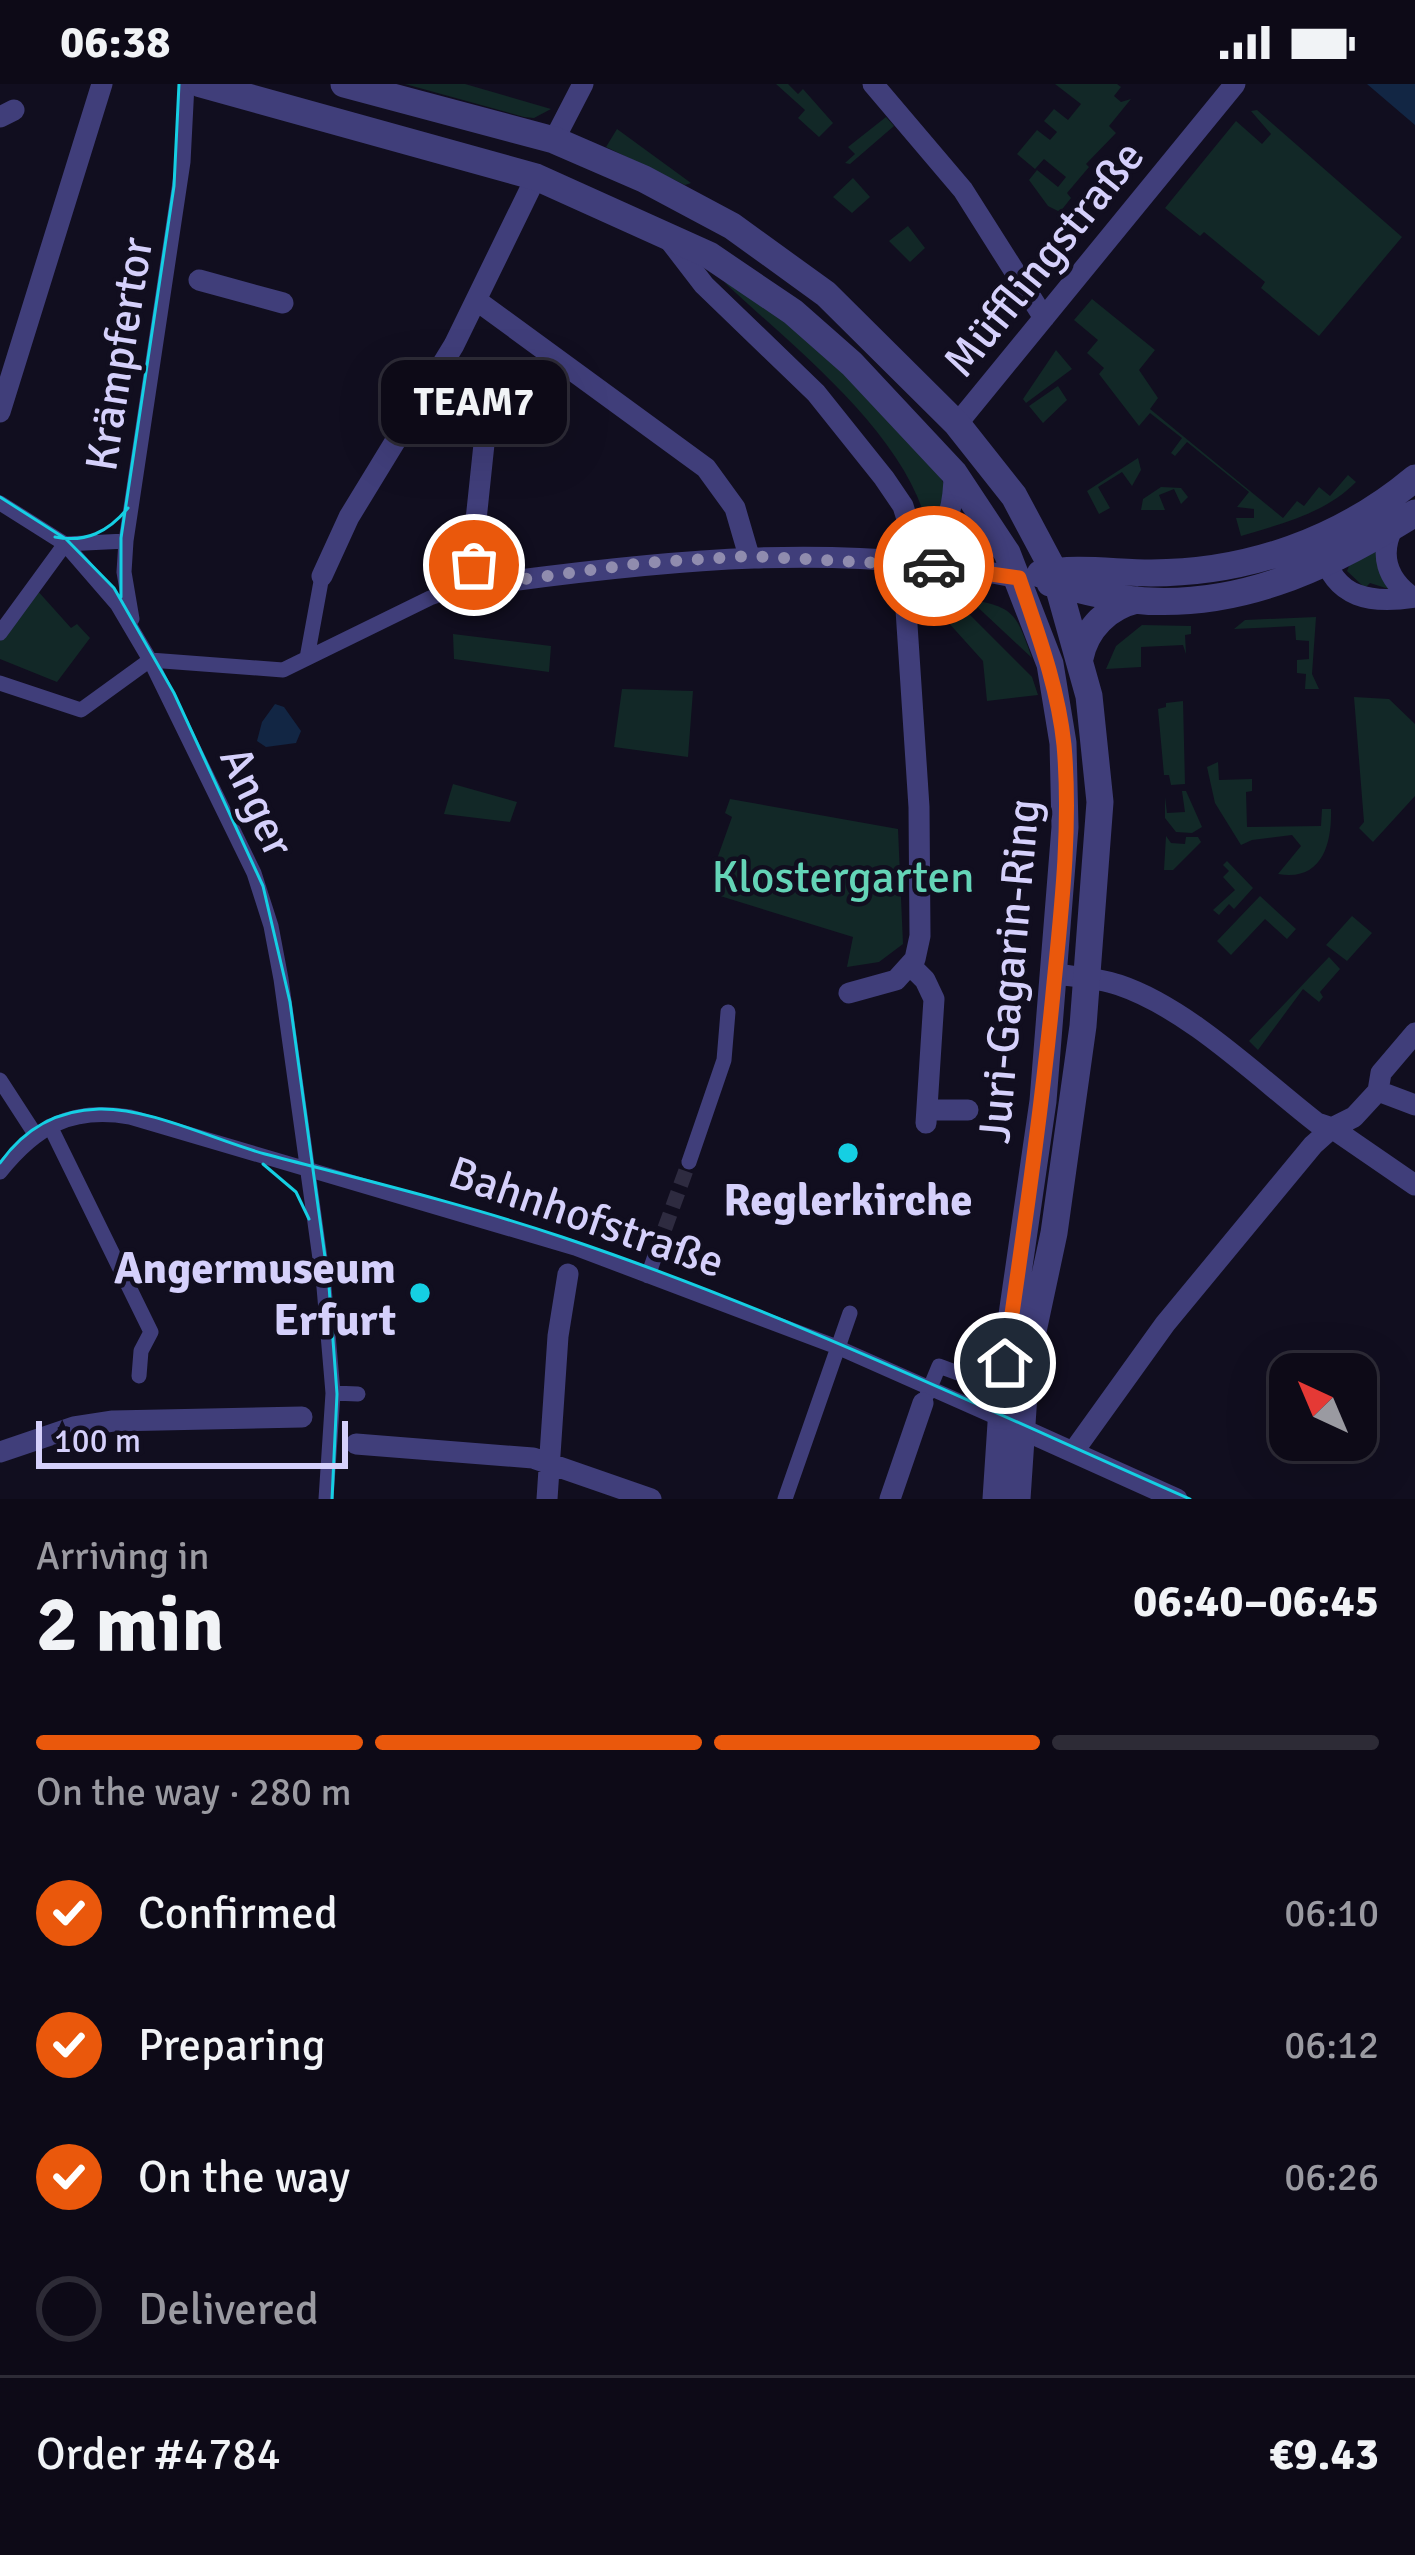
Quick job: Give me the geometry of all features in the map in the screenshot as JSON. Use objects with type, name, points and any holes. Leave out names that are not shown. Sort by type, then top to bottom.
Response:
[{"type":"street","points":[[0,412],[102,84]]},
{"type":"street","name":"Krämpfertor","points":[[136,634],[126,587],[126,541],[183,163],[187,84]]},
{"type":"street","name":"Juri-Gagarin-Ring","points":[[201,84],[536,177],[709,255],[793,312],[852,364],[954,472],[986,517],[1019,578],[1050,664],[1064,743],[1066,827],[1042,1101],[1005,1363],[1020,1428],[996,1499]]},
{"type":"street","name":"Juri-Gagarin-Ring","points":[[344,84],[554,140],[644,179],[732,226],[826,294],[957,424],[1013,496],[1056,578],[1094,726],[1099,789],[1088,978],[1054,1233],[1026,1364],[1017,1499]]},
{"type":"street","points":[[308,658],[322,576],[349,517],[476,300],[583,84]]},
{"type":"street","points":[[873,84],[963,190],[1044,318]]},
{"type":"street","name":"Müfflingstraße","points":[[957,424],[1235,84]]},
{"type":"street","name":"Juri-Gagarin-Ring","points":[[665,234],[704,285],[791,366],[904,506],[908,522],[903,564],[923,899],[911,966]]},
{"type":"street","points":[[168,272],[283,303]]},
{"type":"street","points":[[476,300],[706,468],[735,508],[749,556]]},
{"type":"street","points":[[430,384],[482,436],[474,539],[479,581]]},
{"type":"street","points":[[903,564],[925,552],[946,528],[953,509],[954,472]]},
{"type":"street","points":[[0,683],[81,710],[150,660],[283,670],[430,598],[479,581],[488,584],[643,563],[749,556],[903,564],[1019,578],[1211,570],[1280,554],[1330,533],[1415,478]]},
{"type":"street","name":"Anger","points":[[0,502],[65,544],[102,582],[150,660],[254,873],[281,979],[309,1171],[333,1393],[326,1499]]},
{"type":"street","points":[[1056,578],[1137,600],[1230,596],[1273,586],[1326,564],[1404,520]]},
{"type":"street","points":[[1404,520],[1385,548],[1387,567],[1396,584],[1414,597]]},
{"type":"street","points":[[1330,533],[1322,549],[1343,590],[1393,602],[1414,597]]},
{"type":"street","points":[[0,633],[65,544],[126,541]]},
{"type":"street","points":[[1080,658],[1082,645],[1096,624],[1118,606],[1137,600]]},
{"type":"street","points":[[849,993],[888,985],[911,966],[925,980],[929,1008],[926,1116],[968,1110]]},
{"type":"street","points":[[1055,974],[1123,986],[1156,1003],[1317,1123],[1332,1128],[1415,1185]]},
{"type":"street","points":[[689,1162],[724,1060],[728,1012]]},
{"type":"street","points":[[1072,1452],[1178,1307],[1332,1128],[1354,1117],[1378,1091],[1381,1072],[1415,1033]]},
{"type":"street","points":[[0,1080],[42,1130],[152,1331],[141,1352],[139,1376]]},
{"type":"street","points":[[1378,1091],[1415,1105]]},
{"type":"street","points":[[0,1172],[42,1130],[85,1116],[133,1118],[309,1171]]},
{"type":"street","name":"Bahnhofstraße","points":[[309,1171],[457,1220],[575,1248],[837,1347],[926,1395],[1020,1428],[1177,1499]]},
{"type":"street","points":[[547,1499],[556,1354],[575,1248]]},
{"type":"street","points":[[648,1276],[657,1250]]},
{"type":"street","points":[[785,1499],[850,1313]]},
{"type":"street","points":[[890,1499],[939,1366],[982,1382]]},
{"type":"street","points":[[333,1393],[358,1394]]},
{"type":"street","points":[[0,1452],[74,1427],[113,1421],[332,1417]]},
{"type":"street","points":[[330,1442],[533,1458],[651,1499]]},
{"type":"green space","points":[[405,84],[465,84],[551,109],[534,118],[524,117]]},
{"type":"green space","points":[[776,84],[788,84],[798,94],[803,89],[833,123],[819,137],[798,118],[805,110]]},
{"type":"green space","points":[[1055,84],[1117,84],[1121,87],[1114,96],[1121,102],[1131,99],[1109,126],[1116,133],[1086,164],[1089,167],[1067,193],[1071,198],[1060,212],[1048,206],[1029,180],[1037,170],[1058,187],[1066,177],[1044,159],[1035,169],[1017,154],[1037,130],[1050,140],[1057,132],[1044,121],[1054,109],[1068,120],[1081,104]]},
{"type":"green space","points":[[1257,110],[1402,237],[1319,336],[1261,288],[1265,282],[1204,232],[1200,236],[1165,208],[1236,121],[1262,144],[1271,134],[1251,111]]},
{"type":"green space","points":[[886,117],[894,126],[850,164],[845,163],[855,154],[848,147]]},
{"type":"green space","points":[[617,129],[691,183],[685,185],[606,147]]},
{"type":"green space","points":[[853,178],[870,197],[852,213],[833,197]]},
{"type":"green space","points":[[908,226],[925,248],[910,262],[889,241]]},
{"type":"green space","points":[[724,282],[782,318],[863,392],[936,469],[944,484],[942,510],[924,514],[910,481],[866,418]]},
{"type":"green space","points":[[1092,299],[1155,350],[1139,370],[1158,398],[1150,409],[1283,518],[1297,501],[1304,506],[1319,487],[1330,496],[1348,475],[1356,482],[1317,510],[1241,536],[1236,518],[1254,518],[1254,509],[1237,507],[1249,492],[1187,442],[1175,456],[1171,453],[1182,438],[1150,413],[1139,426],[1099,374],[1104,368],[1087,353],[1098,340],[1074,320]]},
{"type":"green space","points":[[1056,350],[1072,369],[1026,403],[1023,399]]},
{"type":"green space","points":[[1058,386],[1067,400],[1043,423],[1029,406]]},
{"type":"green space","points":[[1138,458],[1141,470],[1132,486],[1122,472],[1098,487],[1110,508],[1099,514],[1087,491]]},
{"type":"green space","points":[[1161,487],[1181,488],[1188,497],[1181,504],[1174,489],[1159,495],[1165,510],[1141,510],[1143,499]]},
{"type":"green space","points":[[1376,550],[1395,591],[1370,583],[1365,588],[1347,571],[1350,564]]},
{"type":"green space","points":[[36,589],[71,628],[77,624],[90,638],[57,682],[0,659],[0,640]]},
{"type":"green space","points":[[970,600],[997,606],[1013,616],[1032,658]]},
{"type":"green space","points":[[929,601],[951,602],[970,615],[1032,677],[1038,695],[987,701],[983,661]]},
{"type":"green space","points":[[1316,617],[1312,674],[1319,689],[1305,689],[1306,674],[1297,673],[1297,660],[1309,659],[1309,641],[1296,640],[1295,626],[1234,629],[1245,620]]},
{"type":"green space","points":[[1142,625],[1191,626],[1191,634],[1185,635],[1186,654],[1183,645],[1141,647],[1141,667],[1106,669],[1116,646]]},
{"type":"green space","points":[[453,634],[551,646],[549,672],[454,659]]},
{"type":"green space","points":[[622,689],[693,691],[688,757],[614,747]]},
{"type":"green space","points":[[1354,697],[1389,699],[1415,724],[1415,796],[1373,842],[1359,828],[1364,822]]},
{"type":"green space","points":[[1183,701],[1185,784],[1171,785],[1169,775],[1164,775],[1158,709]]},
{"type":"green space","points":[[1218,762],[1219,780],[1252,779],[1252,791],[1246,792],[1247,827],[1321,826],[1322,809],[1331,809],[1326,847],[1314,866],[1293,875],[1278,874],[1301,846],[1292,835],[1241,845],[1215,803],[1207,767]]},
{"type":"green space","points":[[453,784],[517,802],[510,822],[444,814]]},
{"type":"green space","points":[[1182,791],[1202,827],[1192,833],[1176,832],[1165,818],[1165,797],[1167,813],[1185,812]]},
{"type":"green space","name":"Klostergarten","points":[[730,799],[898,829],[903,944],[879,962],[847,967],[853,937],[717,895],[727,863],[717,859],[732,817],[725,813]]},
{"type":"green space","points":[[1166,836],[1171,843],[1185,844],[1186,837],[1198,837],[1201,842],[1173,870],[1164,870]]},
{"type":"green space","points":[[1227,861],[1253,888],[1234,909],[1229,904],[1219,915],[1213,910],[1235,890],[1223,877],[1229,871],[1223,865]]},
{"type":"green space","points":[[1260,896],[1296,929],[1287,939],[1265,919],[1231,955],[1217,941]]},
{"type":"green space","points":[[1352,916],[1372,933],[1347,961],[1326,945]]},
{"type":"green space","points":[[1329,957],[1340,969],[1320,992],[1323,997],[1319,1002],[1303,989],[1258,1050],[1249,1041]]},
{"type":"water","points":[[1367,84],[1415,84],[1415,125]]},
{"type":"water","points":[[275,704],[284,707],[301,731],[296,743],[266,747],[257,741],[262,722]]},
{"type":"tunnel","points":[[657,1250],[689,1162]]},
{"type":"tram line","points":[[121,597],[121,538],[174,186],[179,84]]},
{"type":"tram line","points":[[0,497],[66,539],[114,588],[174,693],[263,886],[290,1002],[329,1286],[337,1394],[332,1499]]},
{"type":"tram line","points":[[55,537],[96,534],[128,508]]},
{"type":"tram line","points":[[0,1163],[31,1131],[69,1113],[119,1110],[161,1119],[265,1154],[488,1214],[642,1265],[879,1361],[1190,1499]]},
{"type":"tram line","points":[[263,1164],[296,1192],[309,1219]]},
{"type":"way so far","points":[[474,565],[479,581],[488,584],[643,563],[749,556],[934,566]]},
{"type":"place","name":"TEAM7","points":[[474,565]]},
{"type":"place","name":"Reglerkirche","points":[[848,1153]]},
{"type":"place","name":"Angermuseum Erfurt","points":[[420,1293]]},
{"type":"route","points":[[934,566],[1019,578],[1050,664],[1064,743],[1066,827],[1060,921],[1042,1101],[1005,1363]]}]
